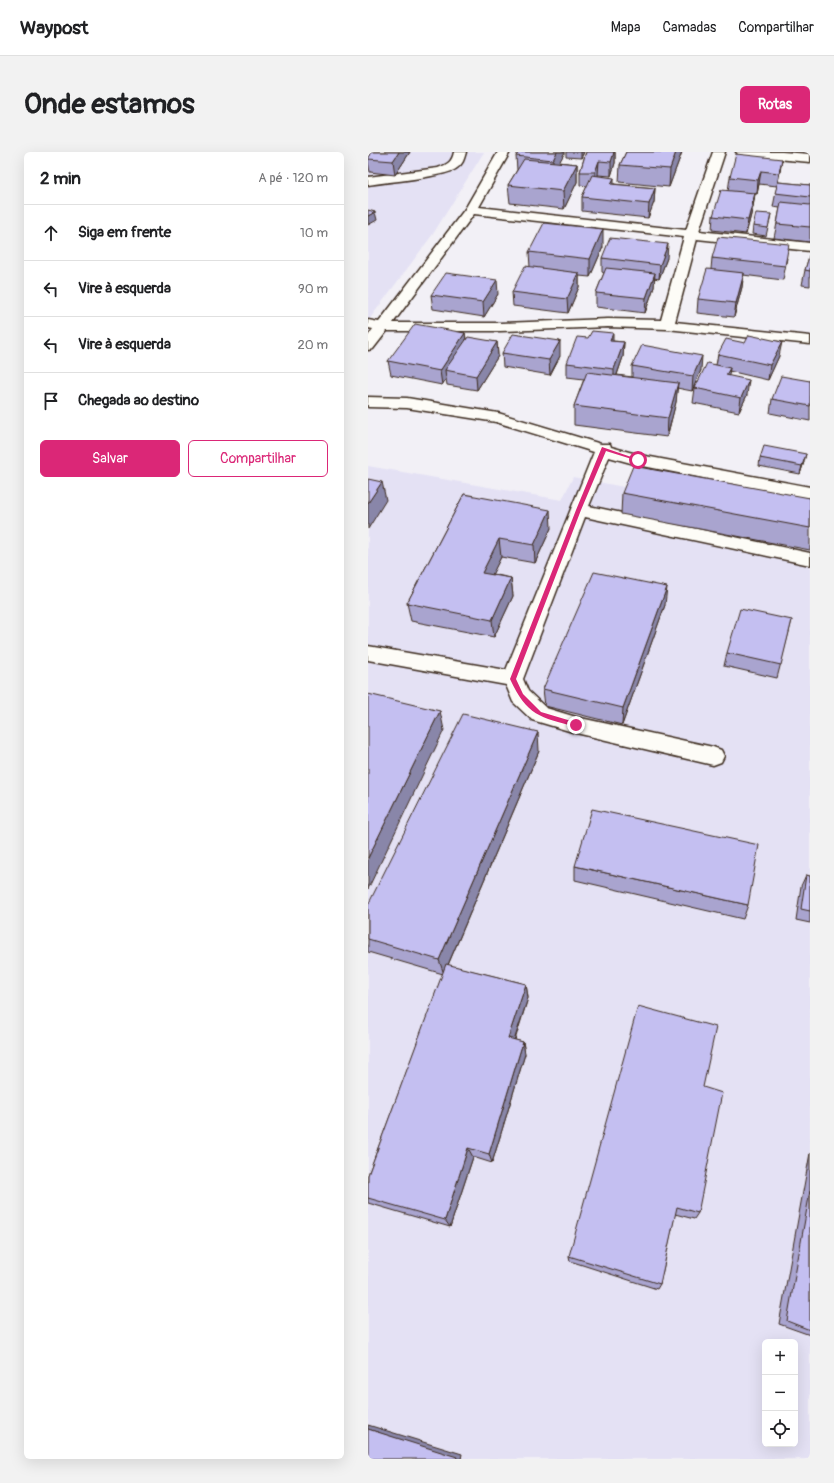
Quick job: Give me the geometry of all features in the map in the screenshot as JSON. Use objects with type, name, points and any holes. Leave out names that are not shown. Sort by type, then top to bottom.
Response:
[{"type":"street","points":[[368,181],[440,171],[452,167],[458,161],[460,152]]},
{"type":"street","points":[[368,346],[375,325],[471,210],[504,152]]},
{"type":"street","points":[[667,325],[691,235],[719,152]]},
{"type":"street","points":[[742,152],[810,158]]},
{"type":"street","points":[[471,210],[810,247]]},
{"type":"street","points":[[375,325],[500,327],[608,324],[667,325],[810,340]]},
{"type":"street","points":[[368,402],[407,403],[498,418],[604,448],[638,460],[810,493]]},
{"type":"street","points":[[604,448],[578,510],[513,679],[520,696],[539,714],[576,725],[713,756]]},
{"type":"street","points":[[578,510],[810,559]]},
{"type":"street","points":[[368,653],[513,679]]},
{"type":"shaded area","points":[[368,152],[484,152],[433,234],[368,321]]},
{"type":"shaded area","points":[[368,466],[562,500],[573,477],[810,524],[810,1459],[368,1459]]},
{"type":"building","points":[[372,152],[399,152],[393,161],[368,159]]},
{"type":"building","points":[[519,152],[557,152],[553,160],[516,156]]},
{"type":"building","points":[[586,152],[614,152],[611,162],[599,161],[595,172],[580,172]]},
{"type":"building","points":[[626,152],[676,152],[670,169],[620,165]]},
{"type":"building","points":[[736,154],[782,159],[779,173],[761,171],[758,180],[730,177]]},
{"type":"building","points":[[524,159],[577,164],[563,191],[508,185]]},
{"type":"building","points":[[592,175],[614,178],[611,184],[655,188],[649,204],[582,197]]},
{"type":"building","points":[[778,182],[810,185],[810,197],[775,193]]},
{"type":"building","points":[[721,190],[755,193],[748,220],[713,216]]},
{"type":"building","points":[[781,202],[810,205],[810,227],[777,224]]},
{"type":"building","points":[[368,210],[375,212],[368,216]]},
{"type":"building","points":[[756,213],[771,214],[768,228],[753,226]]},
{"type":"building","points":[[544,223],[603,229],[590,259],[529,252]]},
{"type":"building","points":[[718,237],[789,244],[785,266],[712,258]]},
{"type":"building","points":[[610,238],[668,244],[660,265],[602,258]]},
{"type":"building","points":[[810,253],[810,271],[805,270]]},
{"type":"building","points":[[525,266],[579,273],[567,299],[512,292]]},
{"type":"building","points":[[606,268],[655,273],[646,298],[596,293]]},
{"type":"building","points":[[707,269],[744,273],[736,303],[698,299]]},
{"type":"building","points":[[446,273],[497,280],[483,302],[431,295]]},
{"type":"building","points":[[415,324],[465,333],[440,371],[388,361]]},
{"type":"building","points":[[592,331],[613,333],[610,341],[624,342],[614,369],[567,363],[577,337],[588,338]]},
{"type":"building","points":[[513,334],[560,341],[549,360],[502,353]]},
{"type":"building","points":[[749,335],[782,342],[770,365],[718,354],[726,339],[745,343]]},
{"type":"building","points":[[468,337],[497,342],[476,376],[445,370]]},
{"type":"building","points":[[642,345],[702,356],[693,376],[632,366]]},
{"type":"building","points":[[707,363],[730,368],[726,375],[749,380],[741,398],[695,388]]},
{"type":"building","points":[[587,372],[678,383],[668,418],[574,406]]},
{"type":"building","points":[[781,376],[810,381],[810,406],[772,399]]},
{"type":"building","points":[[764,446],[806,454],[802,466],[760,458]]},
{"type":"building","points":[[633,466],[810,498],[810,528],[622,493]]},
{"type":"building","points":[[368,479],[382,482],[368,503]]},
{"type":"building","points":[[464,494],[550,510],[534,545],[499,539],[482,573],[511,578],[492,620],[407,603]]},
{"type":"building","points":[[594,572],[667,587],[623,708],[543,689]]},
{"type":"building","points":[[740,609],[792,620],[781,665],[727,653]]},
{"type":"building","points":[[368,694],[440,711],[368,858]]},
{"type":"building","points":[[463,714],[538,732],[439,960],[368,939],[368,905]]},
{"type":"building","points":[[592,809],[759,845],[748,905],[575,866]]},
{"type":"building","points":[[806,875],[810,876],[810,911],[801,909]]},
{"type":"building","points":[[446,964],[526,984],[508,1038],[523,1042],[489,1154],[468,1148],[445,1220],[368,1198],[368,1175]]},
{"type":"building","points":[[638,1006],[716,1027],[703,1087],[722,1093],[698,1213],[677,1207],[660,1284],[569,1256]]},
{"type":"building","points":[[810,1191],[810,1330],[787,1321]]},
{"type":"building","points":[[368,1429],[457,1457],[456,1459],[368,1459]]},
{"type":"route","points":[[576,725],[539,714],[520,696],[513,679],[578,510],[604,448],[638,460]]}]
